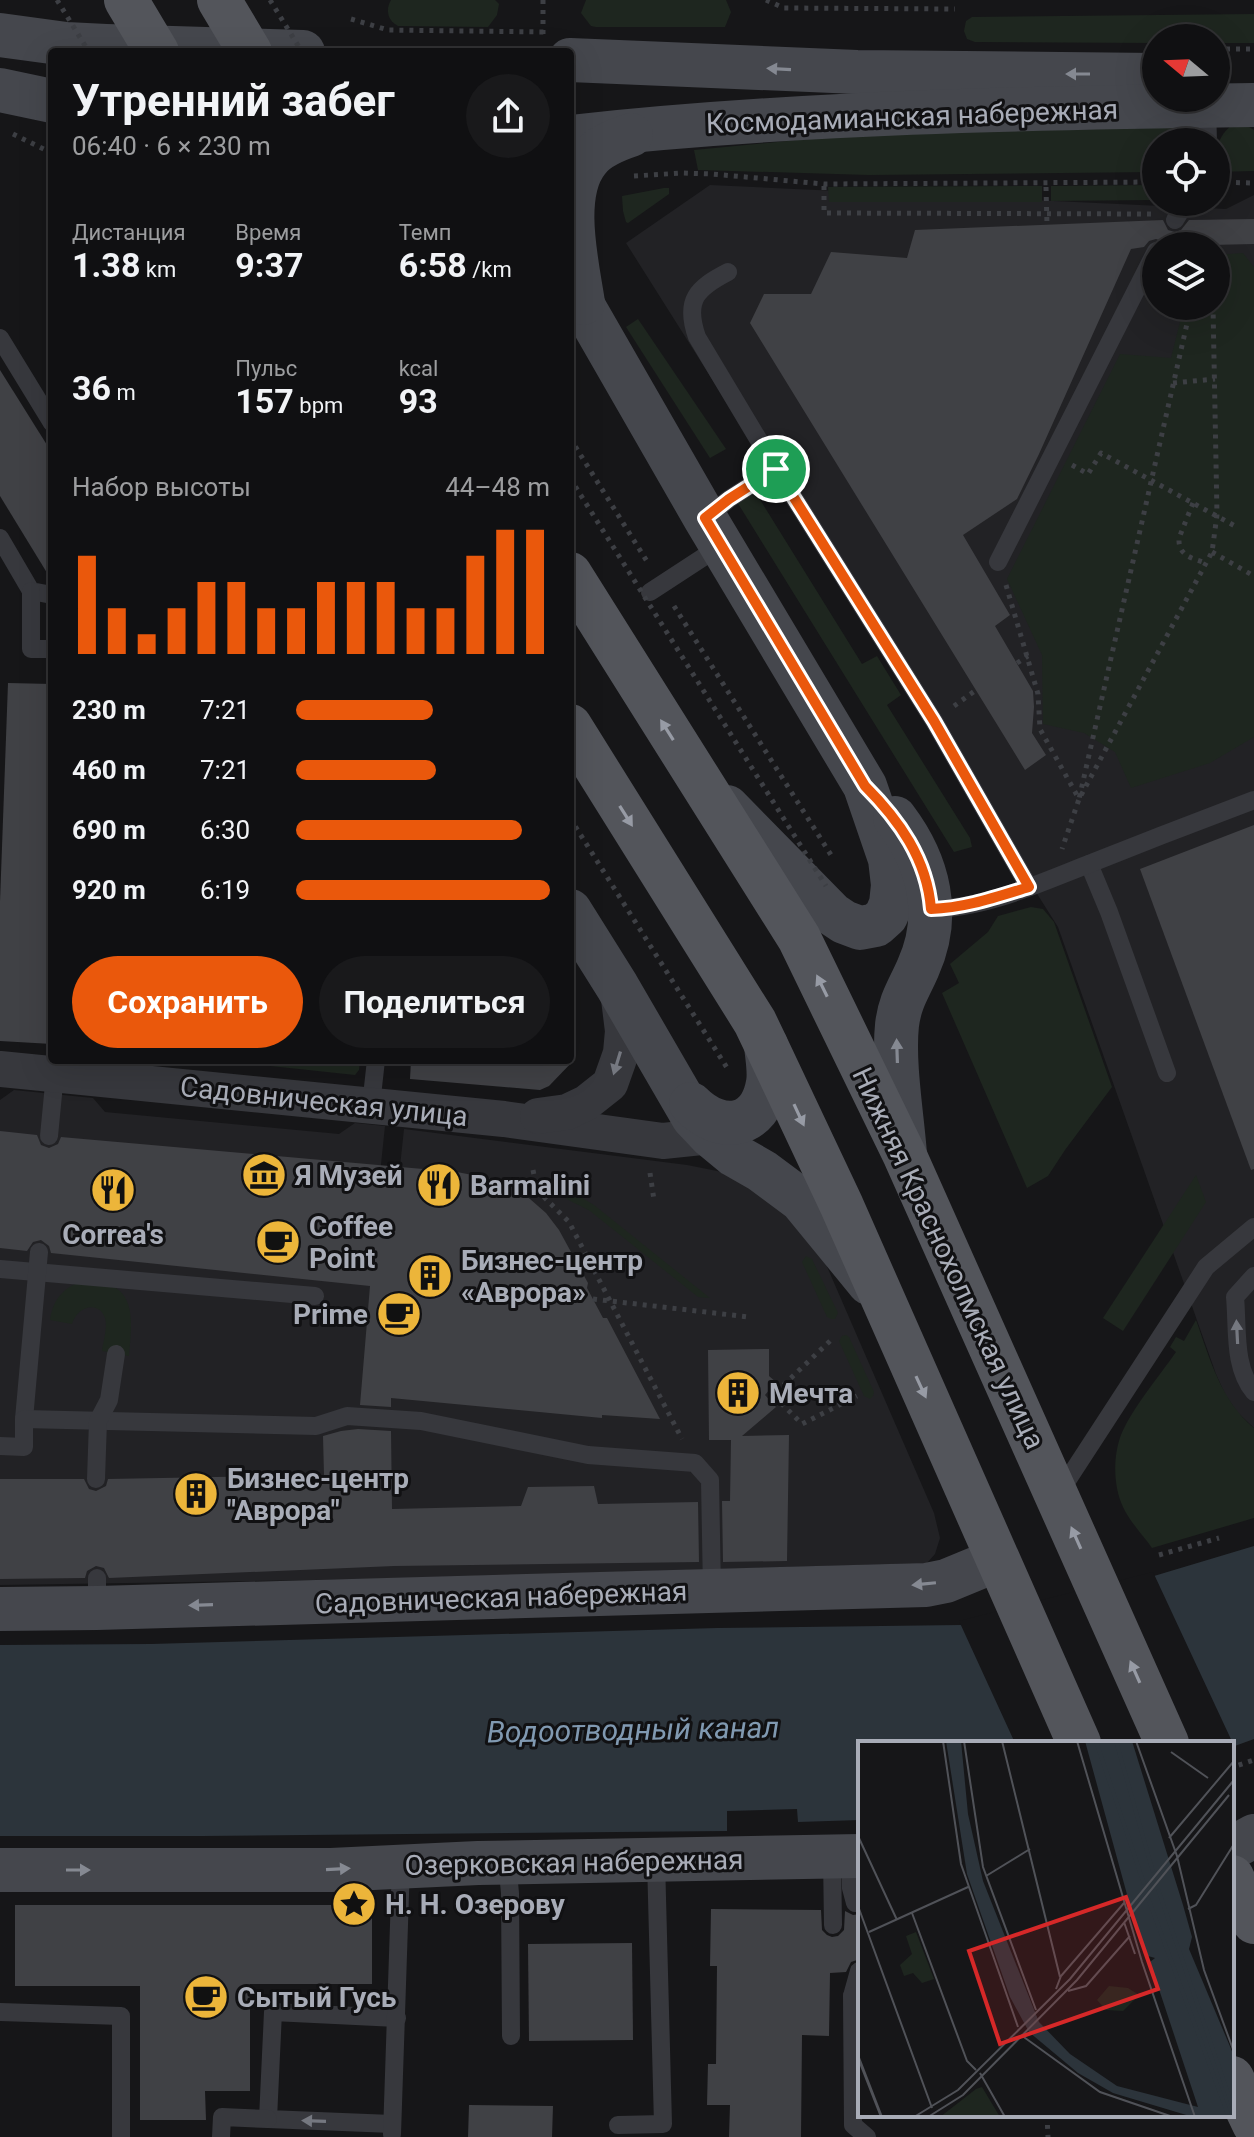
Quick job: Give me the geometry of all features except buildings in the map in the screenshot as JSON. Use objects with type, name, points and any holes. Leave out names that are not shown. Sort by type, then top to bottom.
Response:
[{"type":"main road","points":[[126,0],[155,48]]},
{"type":"main road","points":[[219,0],[248,48]]},
{"type":"main road","points":[[0,35],[70,48]]},
{"type":"main road","name":"Космодамианская набережная","points":[[574,58],[857,72],[1142,75]]},
{"type":"main road","name":"Космодамианская набережная","points":[[1230,93],[1254,75]]},
{"type":"main road","points":[[0,90],[48,100]]},
{"type":"main road","name":"Космодамианская набережная","points":[[1230,107],[1254,105]]},
{"type":"main road","name":"Космодамианская набережная","points":[[574,137],[658,127],[916,112],[1142,109]]},
{"type":"main road","points":[[574,197],[587,160],[599,149],[658,127]]},
{"type":"main road","points":[[574,264],[576,293],[713,532],[865,786],[891,812],[903,830],[919,859],[930,891],[911,906],[886,916],[876,925],[860,928],[844,922],[822,893],[694,773]]},
{"type":"main road","name":"Нижняя Краснохолмская улица","points":[[574,580],[799,938],[905,1156],[1166,1741]]},
{"type":"main road","points":[[574,732],[760,1033],[841,1204],[1078,1741]]},
{"type":"main road","points":[[905,1156],[897,1027],[901,1001],[927,944],[911,906]]},
{"type":"main road","points":[[574,917],[693,1117],[734,1155],[801,1200],[868,1282],[889,1316]]},
{"type":"main road","points":[[678,1089],[711,1120],[731,1125],[744,1122],[762,1104],[769,1081],[760,1033]]},
{"type":"main road","name":"Садовническая набережная","points":[[0,1609],[97,1593],[712,1591],[926,1585],[946,1581],[997,1560]]},
{"type":"main road","points":[[1234,1847],[1254,1836]]},
{"type":"main road","name":"Озерковская набережная","points":[[0,1870],[331,1870],[507,1862],[847,1856]]},
{"type":"main road","points":[[1234,1881],[1254,1922]]},
{"type":"main road","points":[[1234,2082],[1254,2124]]},
{"type":"street","name":"Садовническая улица","points":[[504,1119],[567,1112],[586,1103],[610,1084],[621,1053],[623,1031],[617,986]]},
{"type":"street","name":"Садовническая улица","points":[[0,1069],[55,1074],[94,1068],[138,1071],[371,1105],[663,1141],[711,1136]]},
{"type":"lane","points":[[728,272],[698,291],[693,310],[697,337],[934,721],[1029,887]]},
{"type":"lane","points":[[998,562],[1142,279]]},
{"type":"lane","points":[[0,338],[48,416]]},
{"type":"lane","points":[[656,588],[713,532],[729,499],[776,469]]},
{"type":"lane","points":[[0,538],[31,591],[31,649],[48,649]]},
{"type":"lane","points":[[31,591],[48,594]]},
{"type":"lane","points":[[911,906],[949,908],[1029,887],[1254,800]]},
{"type":"lane","points":[[1081,867],[1167,1073]]},
{"type":"lane","points":[[371,1105],[376,1064]]},
{"type":"lane","points":[[49,1136],[55,1074]]},
{"type":"lane","points":[[1057,1495],[1206,1267],[1254,1227]]},
{"type":"lane","points":[[0,1446],[24,1447],[38,1262]]},
{"type":"lane","points":[[0,1269],[38,1262],[315,1296]]},
{"type":"lane","points":[[1254,1276],[1235,1297],[1239,1359],[1254,1392]]},
{"type":"lane","points":[[96,1479],[98,1421],[109,1400],[116,1354]]},
{"type":"lane","points":[[24,1419],[316,1426],[347,1416],[373,1417],[421,1421],[588,1455],[695,1463],[710,1480],[712,1591]]},
{"type":"lane","points":[[847,1856],[855,1903]]},
{"type":"lane","points":[[833,1925],[847,1856]]},
{"type":"lane","points":[[618,2125],[663,2124],[656,1860]]},
{"type":"lane","points":[[507,1862],[511,2036]]},
{"type":"lane","points":[[221,2137],[222,2117],[392,2131],[401,1865]]},
{"type":"lane","points":[[856,1996],[853,2125],[867,2137]]},
{"type":"lane","points":[[0,2012],[121,2016],[121,2137]]},
{"type":"lane","points":[[268,2119],[273,2012],[397,2018]]},
{"type":"path","points":[[57,0],[75,48]]},
{"type":"path","points":[[270,0],[300,48]]},
{"type":"path","points":[[543,0],[567,48]]},
{"type":"path","points":[[766,0],[784,8],[955,9]]},
{"type":"path","points":[[1230,49],[1254,49]]},
{"type":"path","points":[[0,127],[48,151]]},
{"type":"path","points":[[619,177],[712,174],[824,184],[1142,182]]},
{"type":"path","points":[[1230,182],[1254,183]]},
{"type":"path","points":[[824,186],[824,213],[1142,213]]},
{"type":"path","points":[[1046,187],[1047,225]]},
{"type":"path","points":[[1081,867],[1061,852],[1079,799],[1188,320]]},
{"type":"path","points":[[1079,799],[1212,552],[1217,515],[1213,320]]},
{"type":"path","points":[[1173,383],[1215,379]]},
{"type":"path","points":[[574,445],[656,588],[832,857]]},
{"type":"path","points":[[1053,455],[1088,474],[1101,453],[1235,526]]},
{"type":"path","points":[[574,485],[822,893]]},
{"type":"path","points":[[1193,503],[1178,543],[1187,557],[1206,563]]},
{"type":"path","points":[[1212,552],[1254,576]]},
{"type":"path","points":[[998,562],[1038,694],[1040,729],[1079,799]]},
{"type":"path","points":[[1017,663],[1028,656]]},
{"type":"path","points":[[574,824],[729,1071]]},
{"type":"path","points":[[648,1160],[654,1200]]},
{"type":"path","points":[[533,1170],[537,1190],[569,1222],[695,1463]]},
{"type":"path","points":[[593,1299],[749,1317]]},
{"type":"path","points":[[830,1341],[770,1395],[802,1424],[857,1396]]},
{"type":"path","points":[[1159,1555],[1219,1538]]},
{"type":"path","points":[[1234,1763],[1236,1766],[1254,1760]]},
{"type":"path","points":[[1047,2117],[1048,2137]]},
{"type":"shaded area","points":[[391,0],[495,0],[499,4],[497,15],[488,27],[398,26],[388,15]]},
{"type":"shaded area","points":[[586,0],[726,0],[731,12],[725,27],[596,27],[591,26],[581,13]]},
{"type":"shaded area","points":[[1254,14],[1254,43],[1230,43],[1230,24],[1142,24],[1142,43],[975,42],[967,39],[964,31],[966,21],[972,17]]},
{"type":"shaded area","points":[[1234,124],[1244,124],[1254,130],[1254,171],[1230,172],[1228,128]]},
{"type":"shaded area","points":[[1174,125],[1178,128],[1142,128],[1142,172],[869,175],[698,170],[694,150],[910,129]]},
{"type":"shaded area","points":[[710,185],[1142,205],[1142,216],[1230,216],[1230,207],[1254,195],[1254,1428],[1237,1412],[1216,1374],[1058,927],[626,243]]},
{"type":"shaded area","points":[[1142,185],[1142,200],[1051,201],[1051,186]]},
{"type":"shaded area","points":[[1042,186],[1042,202],[829,202],[828,187]]},
{"type":"shaded area","points":[[669,188],[669,194],[626,222],[622,196]]},
{"type":"shaded area","points":[[1243,253],[1254,267],[1254,737],[1210,763],[1131,788],[1115,752],[1084,733],[1043,724],[1042,655],[1007,579],[1120,354],[1171,358],[1180,320],[1230,320],[1230,254]]},
{"type":"shaded area","points":[[638,319],[726,449],[710,458],[626,327]]},
{"type":"shaded area","points":[[751,492],[759,498],[862,664],[877,656],[901,695],[887,705],[970,838],[972,847],[954,852],[734,497]]},
{"type":"shaded area","points":[[1031,907],[1043,909],[1054,922],[1112,1087],[1048,1176],[1027,1188],[942,993],[959,983],[950,964],[988,932],[998,916]]},
{"type":"shaded area","points":[[252,1064],[360,1064],[355,1075]]},
{"type":"shaded area","points":[[14,1090],[93,1098],[105,1112],[339,1134],[355,1123],[385,1126],[380,1174],[399,1176],[404,1129],[687,1165],[751,1181],[815,1239],[934,1513],[940,1538],[935,1554],[927,1563],[375,1579],[0,1585],[0,1100]]},
{"type":"shaded area","points":[[1196,1175],[1206,1202],[1123,1331],[1103,1318]]},
{"type":"shaded area","points":[[557,1191],[572,1192],[594,1205],[710,1298],[698,1297],[590,1211]]},
{"type":"shaded area","points":[[806,1256],[812,1259],[838,1313],[835,1319],[827,1317],[802,1262]]},
{"type":"shaded area","points":[[81,1281],[107,1284],[124,1296],[130,1314],[129,1356],[102,1351],[106,1322],[98,1309],[83,1309],[72,1324],[50,1320],[60,1296]]},
{"type":"shaded area","points":[[1196,1320],[1225,1392],[1254,1428],[1254,1518],[1152,1548],[1129,1518],[1120,1499],[1115,1471],[1117,1452],[1121,1435],[1132,1415],[1176,1352],[1170,1347],[1176,1337],[1184,1341]]},
{"type":"shaded area","points":[[846,1335],[874,1392],[870,1399],[864,1396],[839,1341]]},
{"type":"water","name":"Водоотводный канал","points":[[1254,1546],[1254,1739],[1234,1746],[1234,1741],[858,1741],[858,1820],[798,1822],[797,1809],[727,1811],[727,1831],[0,1836],[0,1645],[961,1625],[1154,1576]]},
{"type":"pier","points":[[1153,1572],[1232,1741],[1014,1741],[959,1621]]},
{"type":"place","name":"Я Музей","points":[[264,1175]]},
{"type":"place","name":"Barmalini","points":[[439,1185]]},
{"type":"place","name":"Correa's","points":[[113,1190]]},
{"type":"place","name":"Coffee Point","points":[[278,1242]]},
{"type":"place","name":"Бизнес-центр «Аврора»","points":[[430,1276]]},
{"type":"place","name":"Prime","points":[[399,1314]]},
{"type":"place","name":"Мечта","points":[[738,1393]]},
{"type":"place","name":"Бизнес-центр \"Аврора\"","points":[[196,1494]]},
{"type":"place","name":"Н. Н. Озерову","points":[[354,1904]]},
{"type":"place","name":"Сытый Гусь","points":[[206,1997]]},
{"type":"route","points":[[776,469],[934,721],[1029,887],[976,903],[931,909],[930,891],[919,859],[903,830],[891,812],[865,786],[705,518],[776,469]]}]
